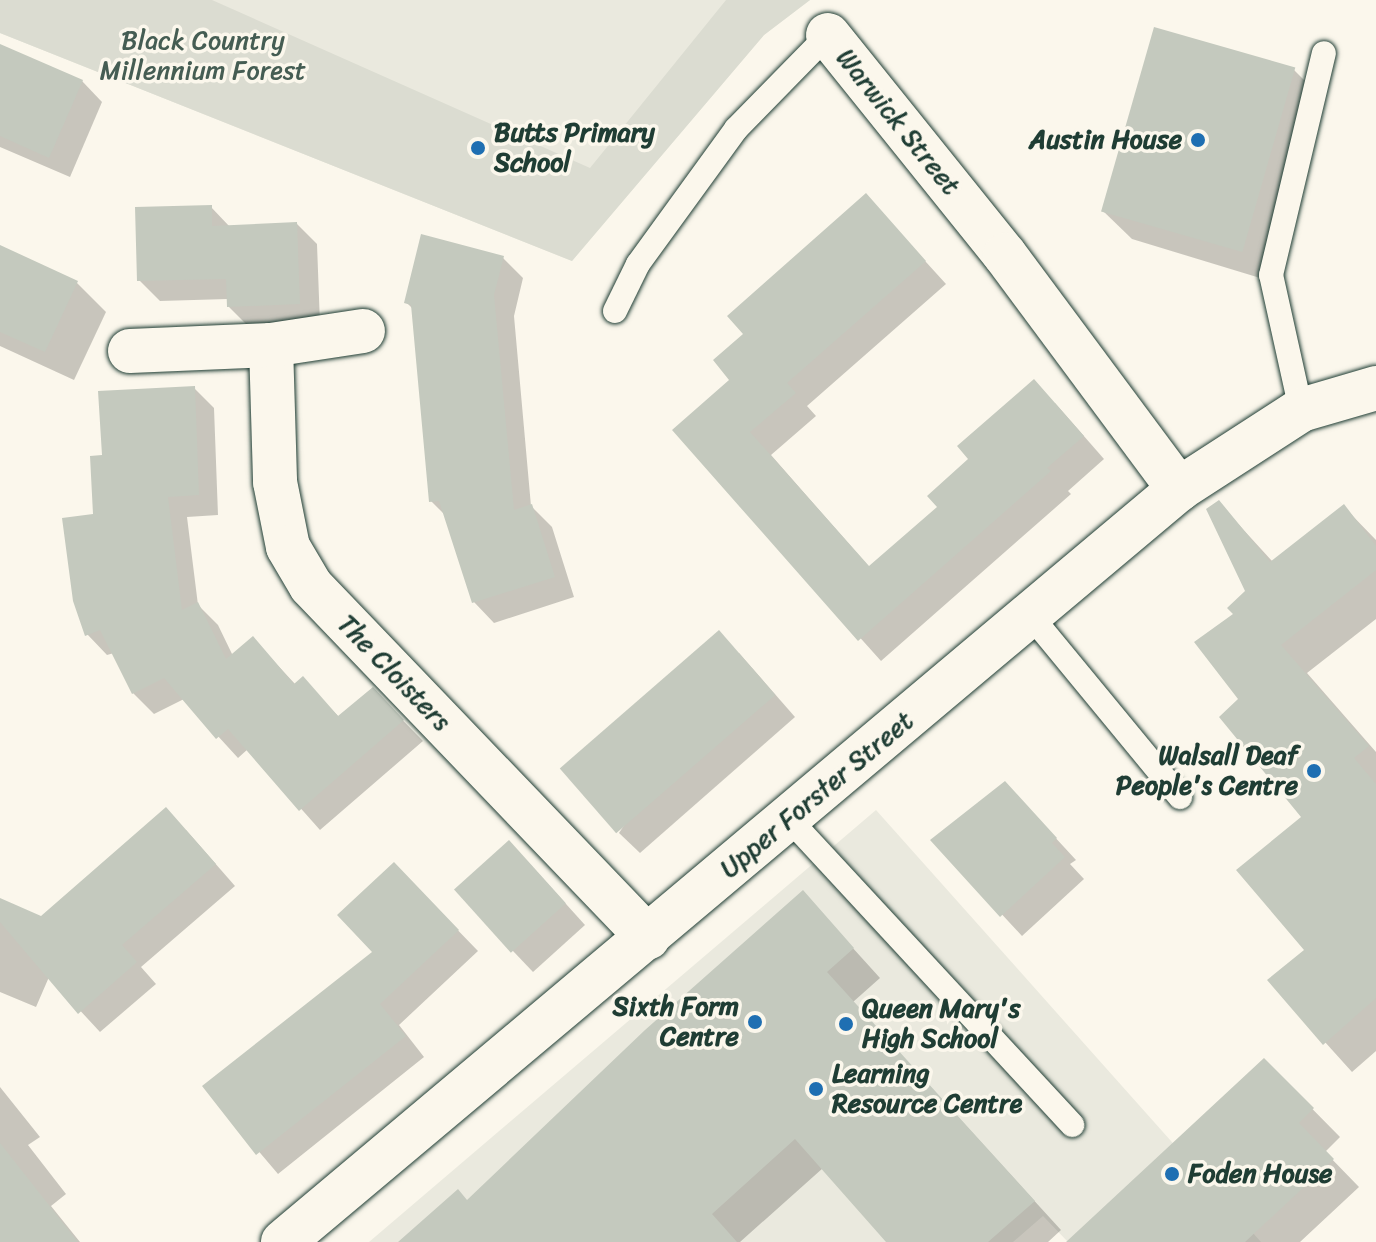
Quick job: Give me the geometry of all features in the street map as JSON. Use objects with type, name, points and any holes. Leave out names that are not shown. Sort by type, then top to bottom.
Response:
[{"type":"street","name":"Warwick Street","points":[[828,35],[1005,255],[1179,489]]},
{"type":"street","points":[[130,351],[271,345],[363,331]]},
{"type":"street","name":"The Cloisters","points":[[271,345],[275,482],[288,547],[311,586],[648,938]]},
{"type":"street","name":"Upper Forster Street","points":[[283,1242],[1179,489],[1301,410],[1376,388]]},
{"type":"lane","name":"Warwick Street","points":[[615,311],[638,264],[736,129],[828,35]]},
{"type":"lane","points":[[1301,410],[1271,275],[1324,53]]},
{"type":"lane","points":[[1030,615],[1180,797]]},
{"type":"lane","points":[[789,819],[1072,1125]]},
{"type":"shaded area","name":"Black Country Millennium Forest","points":[[0,0],[810,0],[764,35],[572,261],[0,33]]},
{"type":"shaded area","name":"Queen Mary's High School","points":[[876,810],[1261,1242],[1068,1242],[1043,1216],[1013,1242],[369,1242]]},
{"type":"green space","name":"Black Country Millennium Forest","points":[[0,0],[212,0],[590,168],[726,0],[810,0],[764,35],[572,261],[0,33]]},
{"type":"building","name":"Austin House","points":[[1154,27],[1295,68],[1242,252],[1101,212]]},
{"type":"building","points":[[0,44],[83,80],[49,158],[0,136]]},
{"type":"building","points":[[866,193],[926,261],[787,383],[796,393],[750,432],[869,566],[937,507],[927,496],[968,459],[957,446],[1034,379],[1084,436],[1047,468],[1051,471],[858,641],[672,430],[729,380],[713,360],[743,334],[727,316]]},
{"type":"building","points":[[212,205],[212,226],[297,222],[300,304],[227,307],[226,279],[137,281],[135,207]]},
{"type":"building","points":[[421,234],[504,256],[494,295],[514,510],[532,504],[555,577],[472,603],[439,501],[429,502],[411,305],[404,303]]},
{"type":"building","points":[[0,245],[78,281],[45,352],[0,332]]},
{"type":"building","points":[[195,386],[199,495],[168,497],[182,610],[198,602],[226,659],[253,636],[294,684],[303,676],[338,716],[373,687],[404,720],[299,811],[228,729],[216,739],[164,678],[132,694],[100,630],[85,636],[73,601],[62,518],[93,514],[90,456],[102,455],[98,391]]},
{"type":"building","points":[[1219,500],[1270,562],[1344,504],[1376,546],[1376,570],[1281,645],[1369,746],[1354,758],[1376,784],[1376,998],[1323,1045],[1267,980],[1304,950],[1236,870],[1301,817],[1219,717],[1238,699],[1194,642],[1233,614],[1227,608],[1245,591],[1206,509]]},
{"type":"building","points":[[719,630],[775,695],[616,833],[560,768]]},
{"type":"building","points":[[1005,781],[1057,838],[1052,843],[1065,857],[1000,917],[930,840]]},
{"type":"building","points":[[166,807],[216,864],[122,945],[137,962],[78,1014],[0,922],[0,898],[41,916]]},
{"type":"building","points":[[509,840],[566,903],[511,953],[454,890]]},
{"type":"building","points":[[394,862],[459,930],[380,1004],[406,1036],[256,1155],[202,1086],[372,952],[337,915]]},
{"type":"building","points":[[803,890],[854,948],[827,972],[1035,1201],[988,1242],[886,1242],[795,1139],[712,1214],[737,1242],[398,1242],[458,1189],[467,1200],[645,1030]]},
{"type":"building","points":[[1264,1058],[1314,1108],[1299,1123],[1334,1159],[1245,1242],[1066,1242]]},
{"type":"building","points":[[0,1143],[78,1242],[0,1242]]},
{"type":"place","name":"Austin House","points":[[1198,140]]},
{"type":"place","name":"Butts Primary School","points":[[478,148]]},
{"type":"place","name":"Walsall Deaf People's Centre","points":[[1314,771]]},
{"type":"place","name":"Sixth Form Centre","points":[[755,1022]]},
{"type":"place","name":"Queen Mary's High School","points":[[846,1024]]},
{"type":"place","name":"Learning Resource Centre","points":[[816,1089]]},
{"type":"place","name":"Foden House","points":[[1172,1174]]}]
